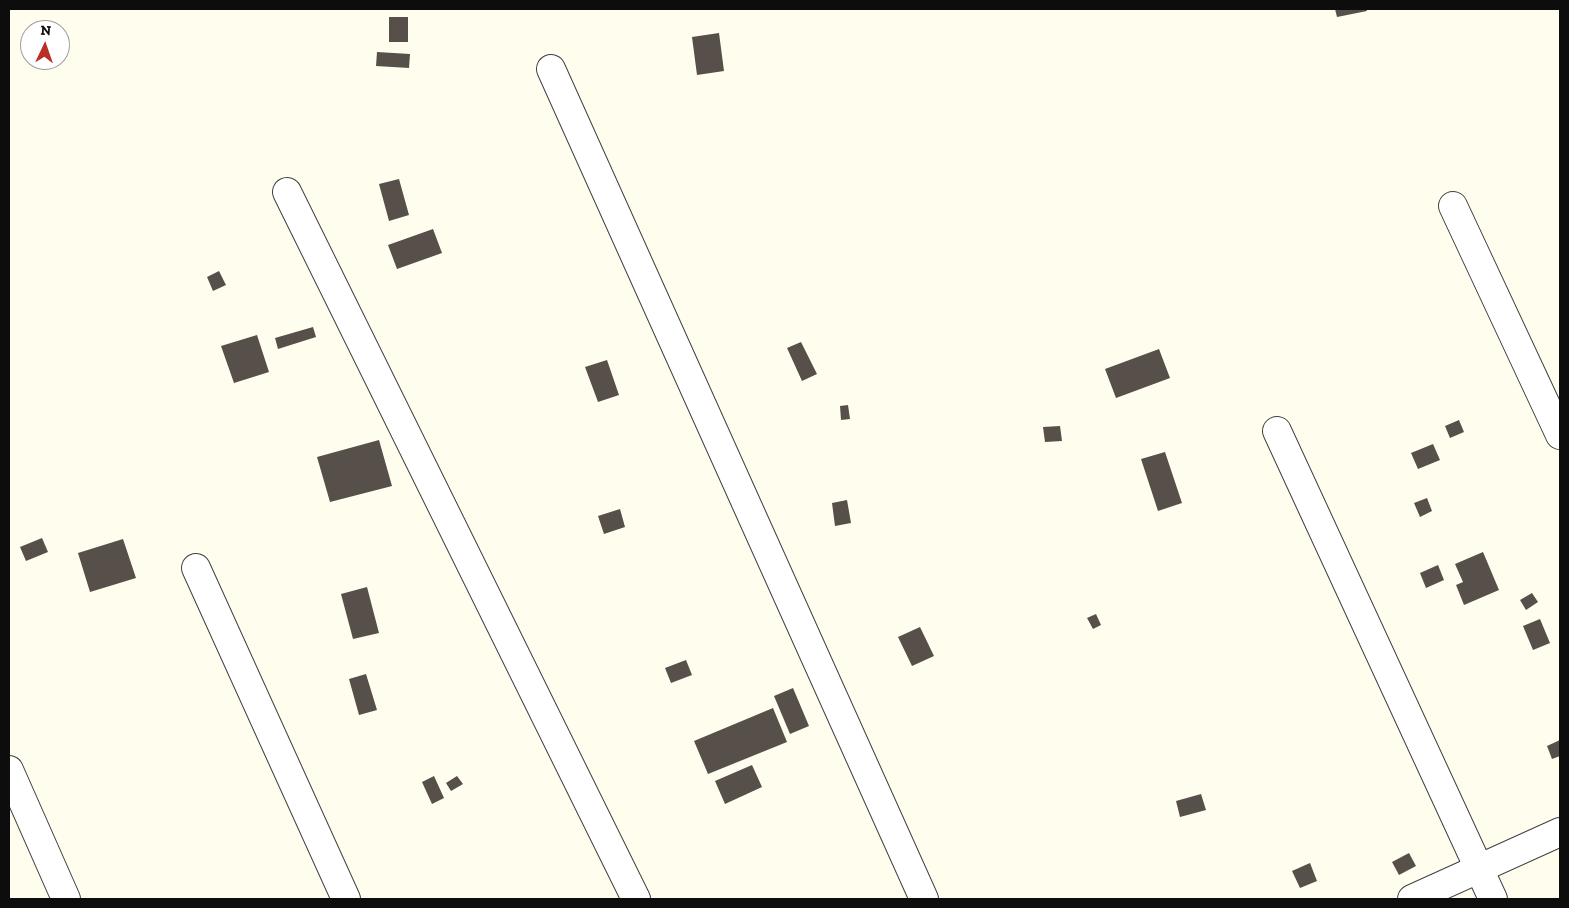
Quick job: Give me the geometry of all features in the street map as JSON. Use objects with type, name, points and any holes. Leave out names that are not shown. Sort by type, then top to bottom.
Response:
[{"type":"street","points":[[551,69],[924,899]]},
{"type":"street","points":[[287,192],[636,899]]},
{"type":"street","points":[[1453,206],[1560,435]]},
{"type":"street","points":[[1277,431],[1493,899]]},
{"type":"street","points":[[196,568],[346,899]]},
{"type":"street","points":[[9,770],[66,899]]},
{"type":"street","points":[[1412,899],[1480,870],[1560,832]]},
{"type":"building","points":[[1335,9],[1366,9],[1367,11],[1337,17]]},
{"type":"building","points":[[389,17],[408,17],[408,42],[389,42]]},
{"type":"building","points":[[719,33],[724,71],[697,75],[692,37]]},
{"type":"building","points":[[377,52],[410,54],[409,68],[376,66]]},
{"type":"building","points":[[399,179],[409,215],[389,221],[379,184]]},
{"type":"building","points":[[433,229],[442,253],[397,269],[388,245]]},
{"type":"building","points":[[219,271],[226,285],[213,291],[207,277]]},
{"type":"building","points":[[313,327],[316,337],[278,349],[275,338]]},
{"type":"building","points":[[257,335],[269,372],[234,383],[221,346]]},
{"type":"building","points":[[801,342],[817,374],[802,381],[787,348]]},
{"type":"building","points":[[1159,349],[1170,378],[1116,398],[1105,369]]},
{"type":"building","points":[[607,360],[619,395],[598,402],[585,367]]},
{"type":"building","points":[[848,405],[850,419],[841,420],[840,406]]},
{"type":"building","points":[[1459,420],[1464,432],[1450,438],[1445,426]]},
{"type":"building","points":[[1060,426],[1062,441],[1045,442],[1043,427]]},
{"type":"building","points":[[379,440],[392,486],[330,502],[317,457]]},
{"type":"building","points":[[1433,444],[1440,460],[1418,469],[1411,453]]},
{"type":"building","points":[[1165,452],[1182,503],[1158,511],[1141,459]]},
{"type":"building","points":[[1427,498],[1432,511],[1420,517],[1414,503]]},
{"type":"building","points":[[847,500],[851,523],[835,526],[832,503]]},
{"type":"building","points":[[620,509],[625,527],[604,534],[598,516]]},
{"type":"building","points":[[42,538],[48,552],[26,561],[20,547]]},
{"type":"building","points":[[123,539],[136,578],[90,592],[78,553]]},
{"type":"building","points":[[1483,552],[1499,590],[1464,605],[1456,585],[1463,582],[1455,564]]},
{"type":"building","points":[[1438,565],[1444,580],[1426,588],[1420,573]]},
{"type":"building","points":[[367,587],[379,633],[353,639],[341,594]]},
{"type":"building","points":[[1532,593],[1538,602],[1526,610],[1520,600]]},
{"type":"building","points":[[1096,614],[1101,625],[1093,629],[1087,618]]},
{"type":"building","points":[[1540,619],[1550,643],[1533,650],[1523,626]]},
{"type":"building","points":[[920,627],[934,656],[912,666],[898,637]]},
{"type":"building","points":[[686,660],[692,675],[671,683],[665,668]]},
{"type":"building","points":[[366,674],[377,710],[359,715],[349,679]]},
{"type":"building","points":[[793,688],[809,726],[790,734],[774,696]]},
{"type":"building","points":[[773,708],[787,742],[708,774],[694,741]]},
{"type":"building","points":[[1560,740],[1560,756],[1552,759],[1547,746]]},
{"type":"building","points":[[752,765],[762,787],[725,804],[715,781]]},
{"type":"building","points":[[434,776],[444,798],[432,804],[422,782]]},
{"type":"building","points":[[457,776],[463,784],[451,791],[446,783]]},
{"type":"building","points":[[1201,794],[1206,810],[1180,817],[1176,801]]},
{"type":"building","points":[[1409,853],[1416,866],[1399,875],[1392,862]]},
{"type":"building","points":[[1310,863],[1317,881],[1300,888],[1292,871]]}]
